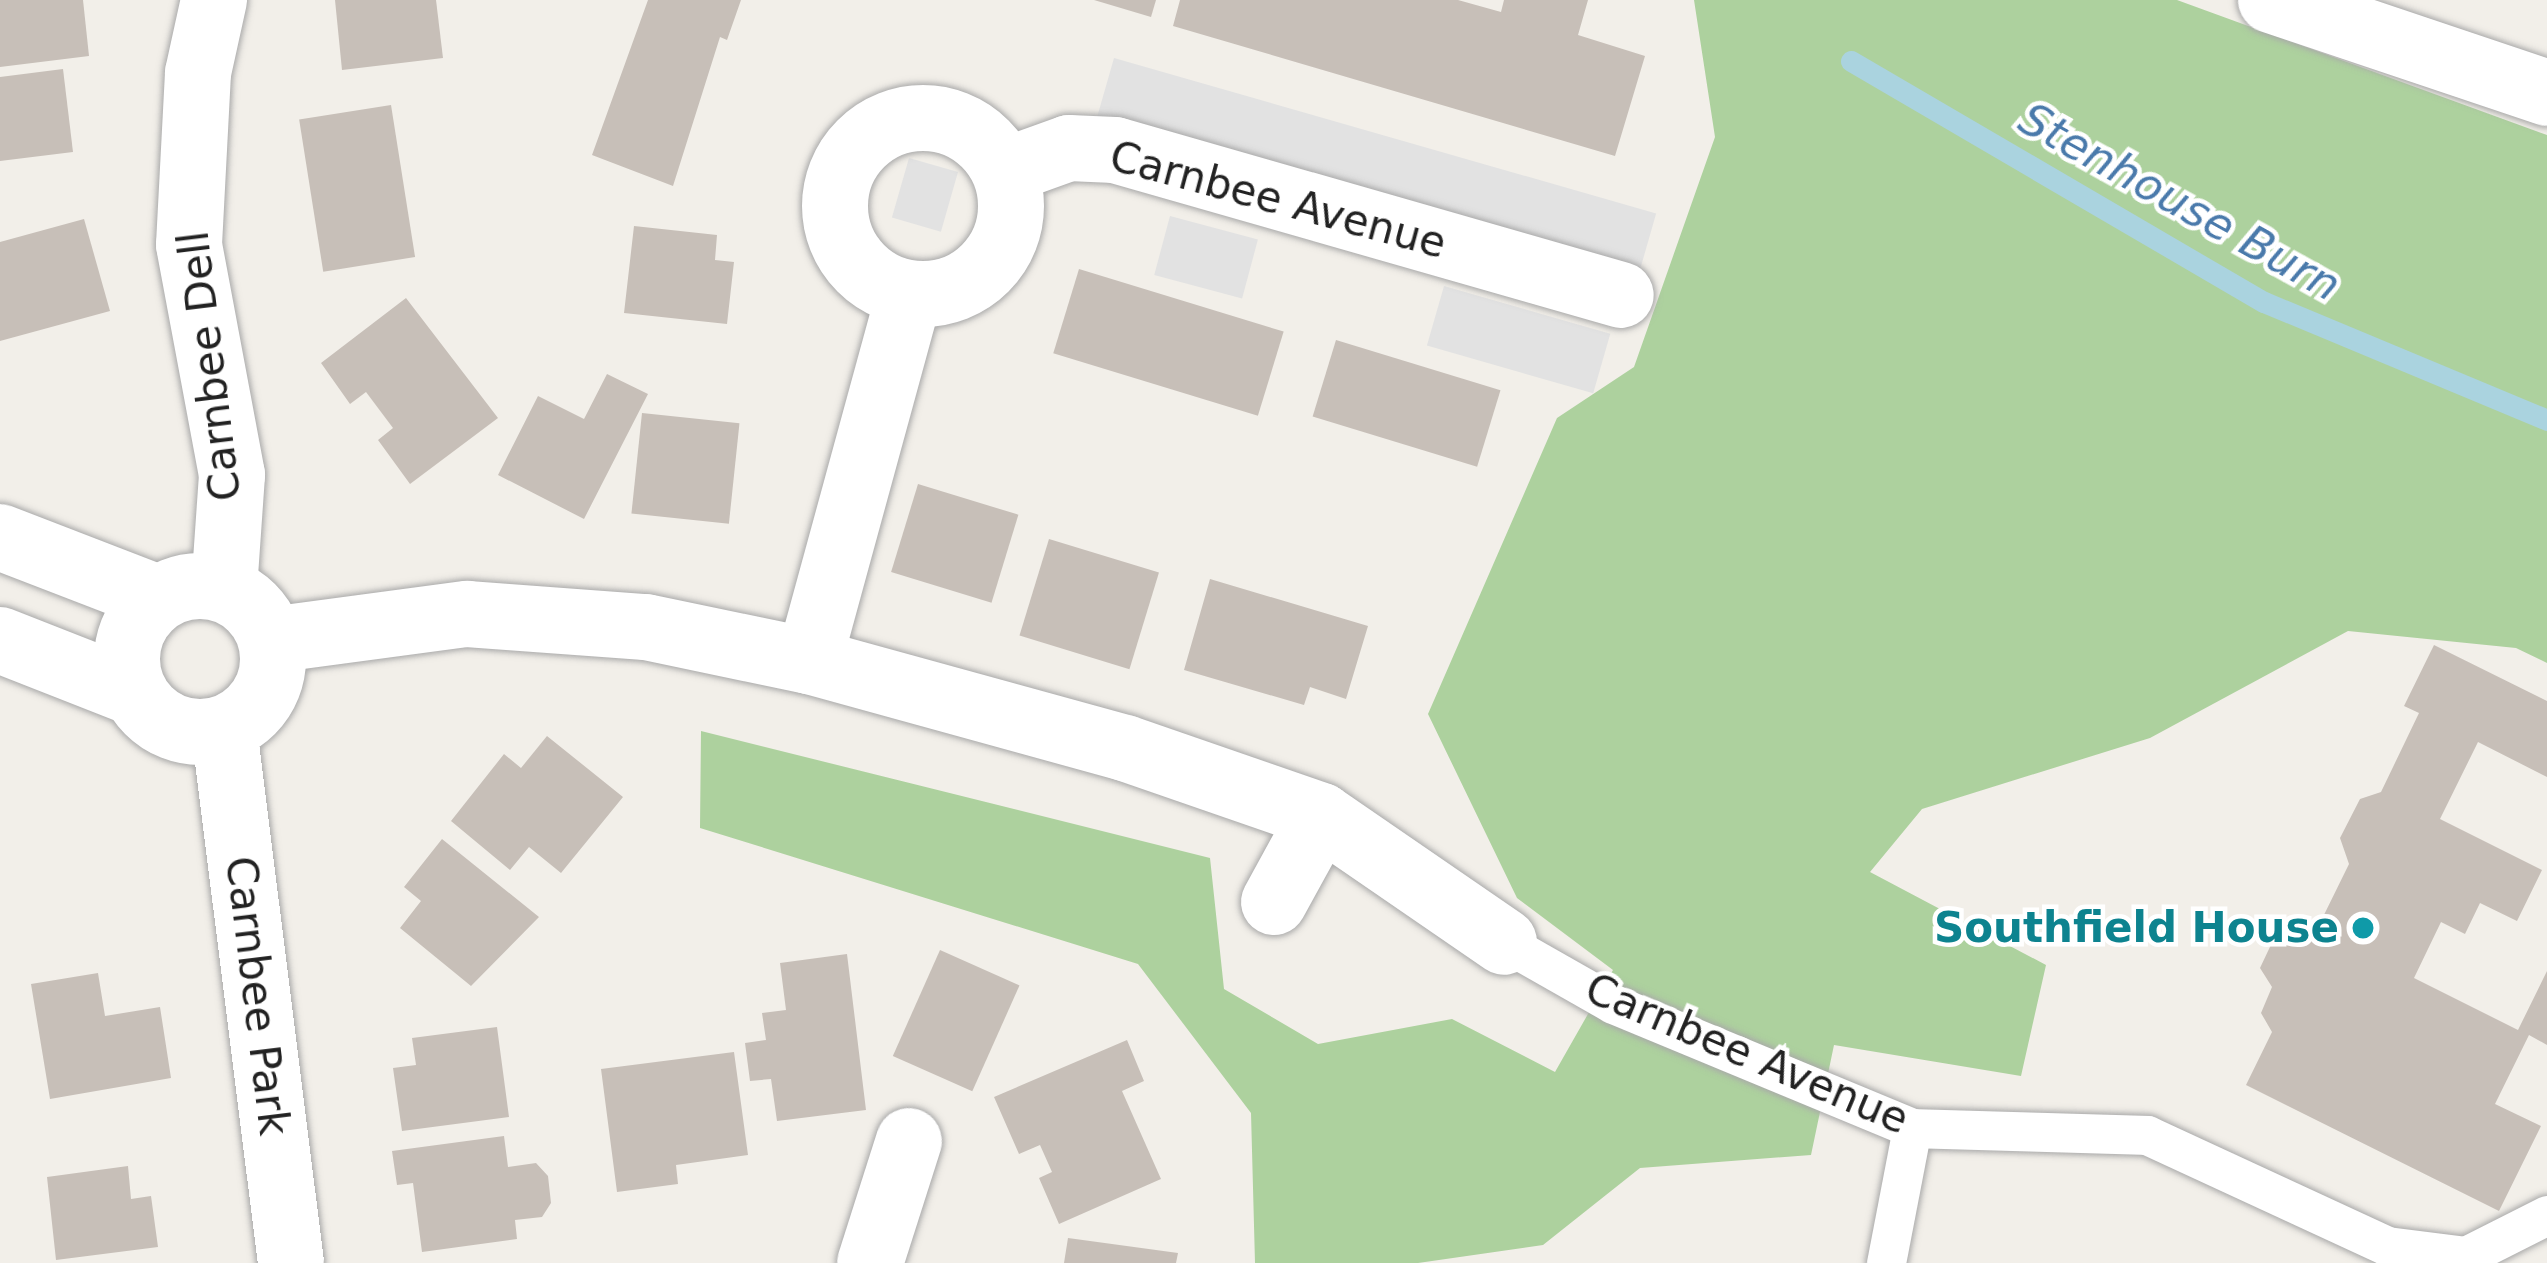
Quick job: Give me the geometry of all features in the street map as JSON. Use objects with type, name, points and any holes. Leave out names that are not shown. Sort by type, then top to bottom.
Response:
[{"type":"street","name":"Carnbee Dell","points":[[214,0],[197,74],[189,245],[232,475],[224,589]]},
{"type":"street","points":[[2271,0],[2547,93]]},
{"type":"street","points":[[934,118],[964,127],[1005,172],[1010,224],[985,271],[962,286],[909,295],[880,285],[841,240],[833,209],[852,152],[903,120],[934,118]]},
{"type":"street","name":"Carnbee Avenue","points":[[1005,172],[1070,148],[1115,150],[1621,295]]},
{"type":"street","points":[[809,662],[909,295]]},
{"type":"street","points":[[0,536],[158,598]]},
{"type":"street","points":[[0,640],[135,693],[164,723],[224,729],[260,703],[274,661],[271,640],[254,609],[224,589],[179,588],[158,598],[127,652],[135,693]]},
{"type":"street","name":"Carnbee Avenue","points":[[271,640],[467,614],[646,627],[809,662],[1126,748],[1321,816],[1504,942]]},
{"type":"street","name":"Carnbee Park","points":[[224,729],[291,1263]]},
{"type":"street","points":[[1274,902],[1321,816]]},
{"type":"street","points":[[870,1263],[909,1141]]},
{"type":"lane","name":"Carnbee Avenue","points":[[1504,942],[1613,1004],[1912,1128],[2147,1135],[2387,1246],[2466,1256],[2547,1216]]},
{"type":"lane","points":[[1886,1263],[1912,1128]]},
{"type":"green space","points":[[1694,0],[2177,0],[2547,135],[2547,663],[2516,648],[2348,631],[2150,738],[1922,809],[1870,872],[2046,965],[2021,1076],[1834,1045],[1811,1155],[1640,1168],[1543,1245],[1418,1263],[1255,1263],[1251,1113],[1138,964],[700,828],[701,731],[1210,858],[1224,989],[1318,1044],[1452,1019],[1555,1072],[1613,970],[1517,898],[1428,714],[1557,418],[1634,367],[1715,137]]},
{"type":"shaded area","points":[[1114,58],[1656,213],[1639,272],[1097,117]]},
{"type":"shaded area","points":[[909,158],[958,172],[941,232],[892,218]]},
{"type":"shaded area","points":[[1170,216],[1258,240],[1242,298],[1154,275]]},
{"type":"shaded area","points":[[1444,286],[1610,334],[1593,393],[1427,346]]},
{"type":"building","points":[[0,0],[83,0],[89,56],[0,67]]},
{"type":"building","points":[[335,0],[436,0],[443,58],[342,70]]},
{"type":"building","points":[[648,0],[741,0],[727,40],[720,37],[673,186],[592,155]]},
{"type":"building","points":[[1094,0],[1156,0],[1151,17]]},
{"type":"building","points":[[1180,0],[1458,0],[1501,12],[1504,0],[1588,0],[1578,35],[1645,56],[1615,156],[1173,26]]},
{"type":"building","points":[[63,69],[73,152],[0,161],[0,77]]},
{"type":"building","points":[[391,105],[415,257],[323,272],[299,120]]},
{"type":"building","points":[[84,219],[110,311],[0,341],[0,242]]},
{"type":"building","points":[[634,226],[717,235],[715,260],[734,262],[727,324],[624,313]]},
{"type":"building","points":[[1079,269],[1284,332],[1258,416],[1053,353]]},
{"type":"building","points":[[406,298],[498,418],[410,484],[378,440],[393,428],[366,392],[350,404],[321,363]]},
{"type":"building","points":[[1336,340],[1500,390],[1477,467],[1313,417]]},
{"type":"building","points":[[607,374],[648,394],[584,519],[498,475],[538,396],[584,419]]},
{"type":"building","points":[[642,413],[739,423],[729,524],[631,513]]},
{"type":"building","points":[[918,484],[1018,515],[992,603],[891,572]]},
{"type":"building","points":[[1049,539],[1159,573],[1129,669],[1019,636]]},
{"type":"building","points":[[1210,579],[1368,626],[1346,699],[1310,687],[1304,705],[1184,670]]},
{"type":"building","name":"Southfield House","points":[[2434,645],[2547,701],[2547,777],[2478,742],[2440,819],[2542,870],[2517,921],[2480,903],[2465,934],[2441,922],[2414,978],[2518,1030],[2547,971],[2547,1045],[2529,1035],[2495,1104],[2541,1126],[2499,1211],[2246,1085],[2272,1032],[2261,1013],[2272,987],[2260,968],[2277,932],[2319,925],[2349,864],[2340,838],[2360,799],[2381,792],[2419,713],[2404,706]]},
{"type":"building","points":[[547,736],[623,797],[561,873],[529,847],[510,870],[451,821],[504,754],[521,768]]},
{"type":"building","points":[[442,839],[539,917],[471,986],[400,928],[421,901],[404,887]]},
{"type":"building","points":[[940,950],[1019,985],[972,1091],[893,1056]]},
{"type":"building","points":[[847,954],[866,1110],[777,1121],[771,1079],[750,1081],[745,1043],[766,1040],[762,1013],[786,1010],[780,963]]},
{"type":"building","points":[[98,973],[105,1016],[160,1007],[171,1078],[50,1099],[31,984]]},
{"type":"building","points":[[497,1027],[509,1117],[402,1131],[393,1068],[416,1065],[412,1038]]},
{"type":"building","points":[[1127,1040],[1144,1081],[1122,1091],[1161,1179],[1059,1224],[1039,1178],[1052,1172],[1040,1145],[1019,1154],[994,1097]]},
{"type":"building","points":[[734,1052],[748,1155],[676,1165],[678,1184],[617,1192],[601,1069]]},
{"type":"building","points":[[504,1136],[508,1167],[536,1163],[548,1176],[551,1203],[542,1217],[515,1220],[517,1239],[422,1252],[413,1183],[397,1185],[392,1151]]},
{"type":"building","points":[[128,1166],[131,1199],[151,1196],[158,1247],[56,1260],[47,1177]]},
{"type":"building","points":[[1068,1238],[1178,1253],[1176,1263],[1064,1263]]},
{"type":"waterway","name":"Stenhouse Burn","points":[[1851,61],[2264,302],[2547,420]]},
{"type":"place","name":"Southfield House","points":[[2363,928]]}]
